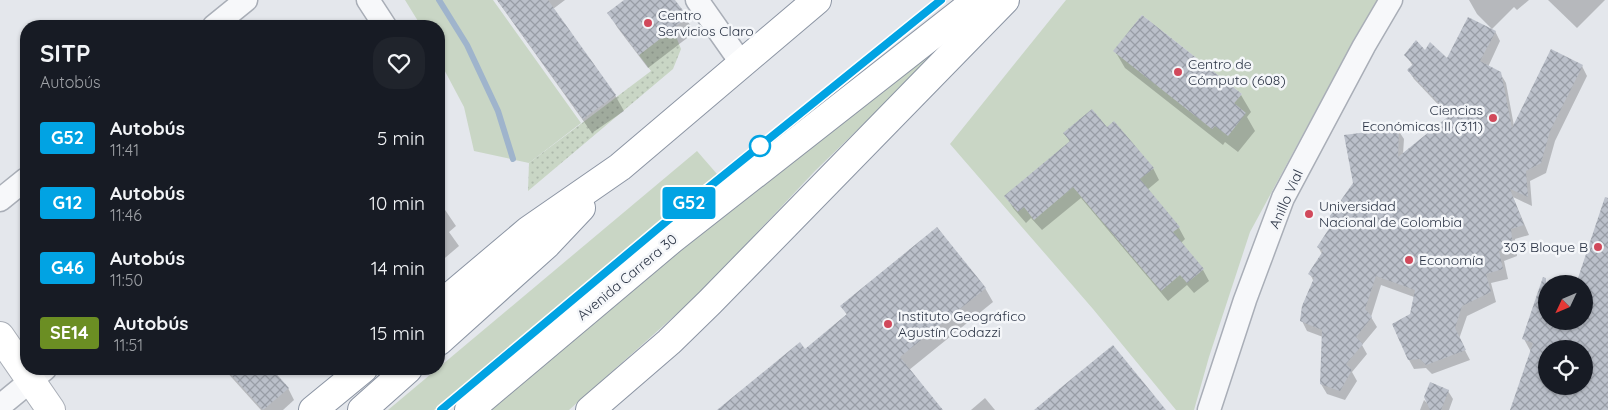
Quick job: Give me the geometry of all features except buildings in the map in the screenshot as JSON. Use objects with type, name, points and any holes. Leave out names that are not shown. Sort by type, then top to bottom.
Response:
[{"type":"main road","points":[[445,301],[529,230],[620,167],[817,0]]},
{"type":"main road","name":"Avenida Carrera 30","points":[[469,410],[671,240],[977,0]]},
{"type":"main road","points":[[590,410],[669,342],[710,302],[1005,0]]},
{"type":"main road","points":[[445,336],[547,244],[620,167]]},
{"type":"main road","points":[[0,336],[20,357]]},
{"type":"main road","points":[[38,375],[50,410]]},
{"type":"main road","points":[[314,410],[356,375]]},
{"type":"main road","points":[[362,410],[401,375]]},
{"type":"street","points":[[221,20],[246,0]]},
{"type":"street","points":[[368,0],[381,20]]},
{"type":"street","points":[[697,0],[742,64]]},
{"type":"street","name":"Anillo Vial","points":[[1209,410],[1245,300],[1283,198],[1390,0]]},
{"type":"street","points":[[0,200],[20,184]]},
{"type":"street","points":[[0,406],[38,375]]},
{"type":"green space","points":[[405,0],[493,0],[581,123],[529,163],[474,151],[464,107],[445,71],[445,20],[417,20]]},
{"type":"green space","points":[[1066,0],[1378,0],[1250,232],[1209,357],[1194,410],[1176,410],[1093,309],[950,144]],"holes":[[[1142,15],[1242,94],[1212,129],[1114,51]]]},
{"type":"green space","points":[[981,10],[815,171],[700,293],[569,410],[483,410],[616,296]]},
{"type":"green space","points":[[673,29],[681,49],[673,69],[528,191],[529,163],[651,71],[639,55]]},
{"type":"green space","points":[[697,151],[717,174],[434,410],[388,410],[430,375],[445,375],[445,362]]},
{"type":"waterway","points":[[439,0],[467,45],[498,111],[513,159]]},
{"type":"bus line","name":"G52","points":[[441,410],[667,221],[941,0]]},
{"type":"place","name":"Centro Servicios Claro","points":[[648,23]]},
{"type":"place","name":"Centro de Cómputo (608)","points":[[1178,72]]},
{"type":"place","name":"Ciencias Económicas II (311)","points":[[1493,118]]},
{"type":"place","name":"Universidad Nacional de Colombia","points":[[1309,214]]},
{"type":"place","name":"303 Bloque B","points":[[1598,247]]},
{"type":"place","name":"Economía","points":[[1409,260]]},
{"type":"place","name":"Instituto Geográfico Agustín Codazzi","points":[[888,324]]}]
